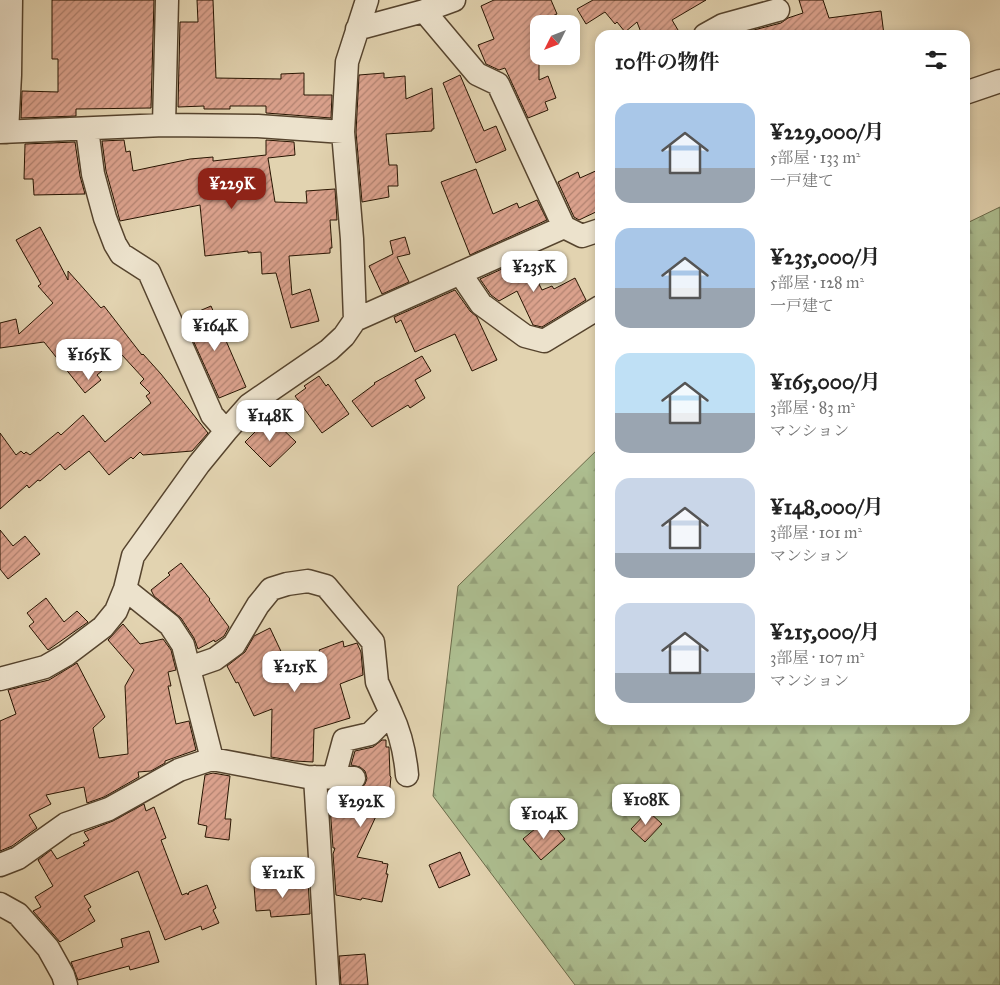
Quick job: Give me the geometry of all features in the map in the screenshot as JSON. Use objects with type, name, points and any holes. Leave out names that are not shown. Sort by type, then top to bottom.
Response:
[{"type":"street","points":[[11,0],[10,75],[3,132],[164,126],[258,126],[343,132]]},
{"type":"street","points":[[164,126],[167,0]]},
{"type":"street","points":[[355,320],[352,239],[343,132],[347,62],[367,0]]},
{"type":"street","points":[[357,29],[424,11],[454,0]]},
{"type":"street","points":[[714,30],[723,25],[778,10]]},
{"type":"street","points":[[424,11],[477,74],[498,84],[564,227],[582,236],[595,232]]},
{"type":"street","points":[[970,91],[1000,81]]},
{"type":"street","points":[[87,129],[93,174],[105,218],[115,244],[121,254],[150,272],[212,415],[226,431]]},
{"type":"street","points":[[0,678],[45,667],[82,644],[103,627],[116,611],[133,556],[199,464],[226,431],[249,405],[329,350],[344,336],[355,320],[564,227]]},
{"type":"street","points":[[460,273],[481,304],[525,336],[544,341],[595,310]]},
{"type":"street","points":[[189,668],[215,659],[234,645],[258,604],[270,589],[308,581],[326,586],[373,642],[377,682],[400,731],[407,775]]},
{"type":"street","points":[[124,589],[170,625],[183,645],[212,759]]},
{"type":"street","points":[[328,985],[334,777],[344,740],[370,734],[391,713]]},
{"type":"street","points":[[0,865],[18,858],[66,824],[108,809],[179,770],[212,759],[334,777]]},
{"type":"street","points":[[0,904],[18,914],[48,948],[63,975],[66,985]]},
{"type":"green space","points":[[1000,207],[1000,985],[575,985],[433,796],[458,586],[595,452],[595,725],[970,725],[970,222]]},
{"type":"building","points":[[52,0],[154,0],[151,108],[76,109],[76,116],[21,118],[22,91],[58,92],[58,59],[52,59]]},
{"type":"building","points":[[197,0],[213,0],[216,78],[281,79],[281,74],[304,73],[304,95],[332,95],[331,118],[266,113],[266,106],[230,106],[230,109],[204,109],[204,106],[178,107],[180,22],[198,22]]},
{"type":"building","points":[[494,0],[551,0],[557,14],[530,15],[530,65],[539,65],[539,80],[548,76],[556,98],[545,102],[548,110],[528,118],[505,68],[499,70],[486,64],[478,45],[494,39],[481,6]]},
{"type":"building","points":[[593,0],[706,0],[672,20],[678,30],[640,30],[637,22],[627,30],[623,30],[617,22],[615,24],[605,12],[586,24],[577,9]]},
{"type":"building","points":[[799,0],[823,0],[829,18],[881,11],[883,30],[754,30],[781,23],[788,18],[803,13]]},
{"type":"building","points":[[384,73],[384,78],[405,76],[406,99],[432,88],[434,129],[432,131],[386,134],[389,165],[397,165],[398,186],[388,186],[389,197],[362,202],[356,132],[359,75]]},
{"type":"building","points":[[460,75],[484,131],[496,126],[506,150],[476,163],[443,83]]},
{"type":"building","points":[[124,140],[126,152],[130,151],[133,171],[190,159],[213,157],[213,161],[266,155],[266,140],[294,142],[295,155],[268,158],[275,202],[307,203],[306,191],[335,189],[337,220],[330,220],[332,248],[330,248],[330,253],[289,256],[292,295],[310,289],[319,321],[291,328],[276,273],[262,274],[261,252],[248,253],[248,251],[205,256],[200,205],[120,221],[106,171],[102,141]]},
{"type":"building","points":[[75,142],[80,176],[85,194],[34,195],[33,179],[24,179],[25,144]]},
{"type":"building","points":[[476,169],[493,214],[517,203],[519,208],[537,200],[547,220],[470,255],[441,182]]},
{"type":"building","points":[[595,171],[595,212],[579,220],[574,217],[558,182],[578,172],[580,178]]},
{"type":"building","points":[[40,227],[68,280],[68,271],[101,308],[104,306],[142,355],[161,374],[208,433],[192,451],[143,455],[140,452],[109,475],[89,451],[65,470],[60,464],[29,488],[27,485],[0,509],[0,433],[16,455],[21,451],[24,454],[26,452],[30,455],[58,432],[61,435],[83,415],[105,442],[151,403],[146,396],[150,393],[140,383],[144,379],[122,355],[97,375],[101,380],[85,393],[44,342],[0,348],[0,323],[16,319],[19,334],[53,303],[38,286],[41,284],[16,240]]},
{"type":"building","points":[[405,237],[410,254],[397,257],[409,282],[382,294],[369,266],[393,254],[390,241]]},
{"type":"building","points":[[526,258],[542,290],[552,286],[554,289],[575,278],[586,300],[542,327],[533,325],[517,291],[499,301],[491,295],[480,279]]},
{"type":"building","points":[[455,290],[470,311],[477,317],[497,360],[472,371],[455,334],[415,352],[401,320],[396,323],[394,317]]},
{"type":"building","points":[[211,306],[246,387],[219,398],[183,318]]},
{"type":"building","points":[[422,356],[431,371],[415,380],[425,398],[410,408],[408,405],[372,427],[352,401],[374,383]]},
{"type":"building","points":[[319,376],[326,386],[328,384],[349,414],[322,433],[295,396],[306,388],[304,386]]},
{"type":"building","points":[[270,417],[296,442],[270,467],[245,442]]},
{"type":"building","points":[[0,530],[13,546],[25,536],[40,554],[8,579],[0,569]]},
{"type":"building","points":[[181,563],[210,599],[229,627],[224,636],[198,649],[194,638],[181,618],[154,596],[151,590],[170,575],[168,573]]},
{"type":"building","points":[[46,598],[64,622],[77,611],[88,622],[48,650],[29,626],[34,622],[27,613]]},
{"type":"building","points":[[123,624],[140,644],[163,639],[171,650],[176,670],[168,672],[171,686],[168,686],[176,724],[189,721],[196,750],[165,761],[165,763],[151,771],[138,772],[139,777],[104,797],[87,803],[84,787],[46,795],[51,804],[29,815],[37,828],[12,846],[0,851],[0,721],[16,714],[8,690],[49,680],[77,663],[105,717],[93,728],[99,758],[128,754],[125,686],[134,670],[108,640]]},
{"type":"building","points":[[270,628],[294,679],[326,665],[319,650],[343,641],[344,647],[357,643],[361,652],[363,675],[340,684],[350,718],[314,729],[313,762],[271,757],[272,709],[254,716],[238,682],[236,683],[227,666],[245,652],[254,636]]},
{"type":"building","points":[[382,740],[386,740],[386,747],[389,747],[391,777],[389,797],[385,797],[357,857],[388,864],[386,874],[388,874],[382,902],[336,895],[333,854],[335,848],[333,848],[330,806],[337,796],[347,801],[347,791],[360,790],[365,784],[367,778],[365,771],[360,767],[351,765],[355,751],[373,747]]},
{"type":"building","points":[[213,773],[230,776],[225,819],[231,819],[229,840],[205,837],[207,826],[198,824],[205,775]]},
{"type":"building","points":[[144,804],[146,811],[154,807],[166,838],[161,840],[182,895],[187,893],[188,895],[189,892],[207,885],[216,908],[213,910],[219,923],[202,930],[201,926],[165,940],[138,871],[84,896],[91,907],[88,909],[95,921],[60,942],[33,911],[41,907],[35,897],[53,886],[38,860],[51,850],[57,859],[85,845],[83,843],[89,840],[84,832],[113,821]]},
{"type":"building","points":[[648,811],[662,824],[645,842],[631,829]]},
{"type":"building","points":[[551,822],[565,839],[541,860],[523,839],[542,823],[544,828]]},
{"type":"building","points":[[460,852],[470,875],[439,888],[429,865]]},
{"type":"building","points":[[308,881],[310,914],[271,917],[270,910],[256,911],[254,885]]},
{"type":"building","points":[[149,931],[159,962],[130,970],[129,966],[78,980],[71,962],[123,947],[121,939]]},
{"type":"building","points":[[365,954],[368,985],[341,985],[339,956]]}]
